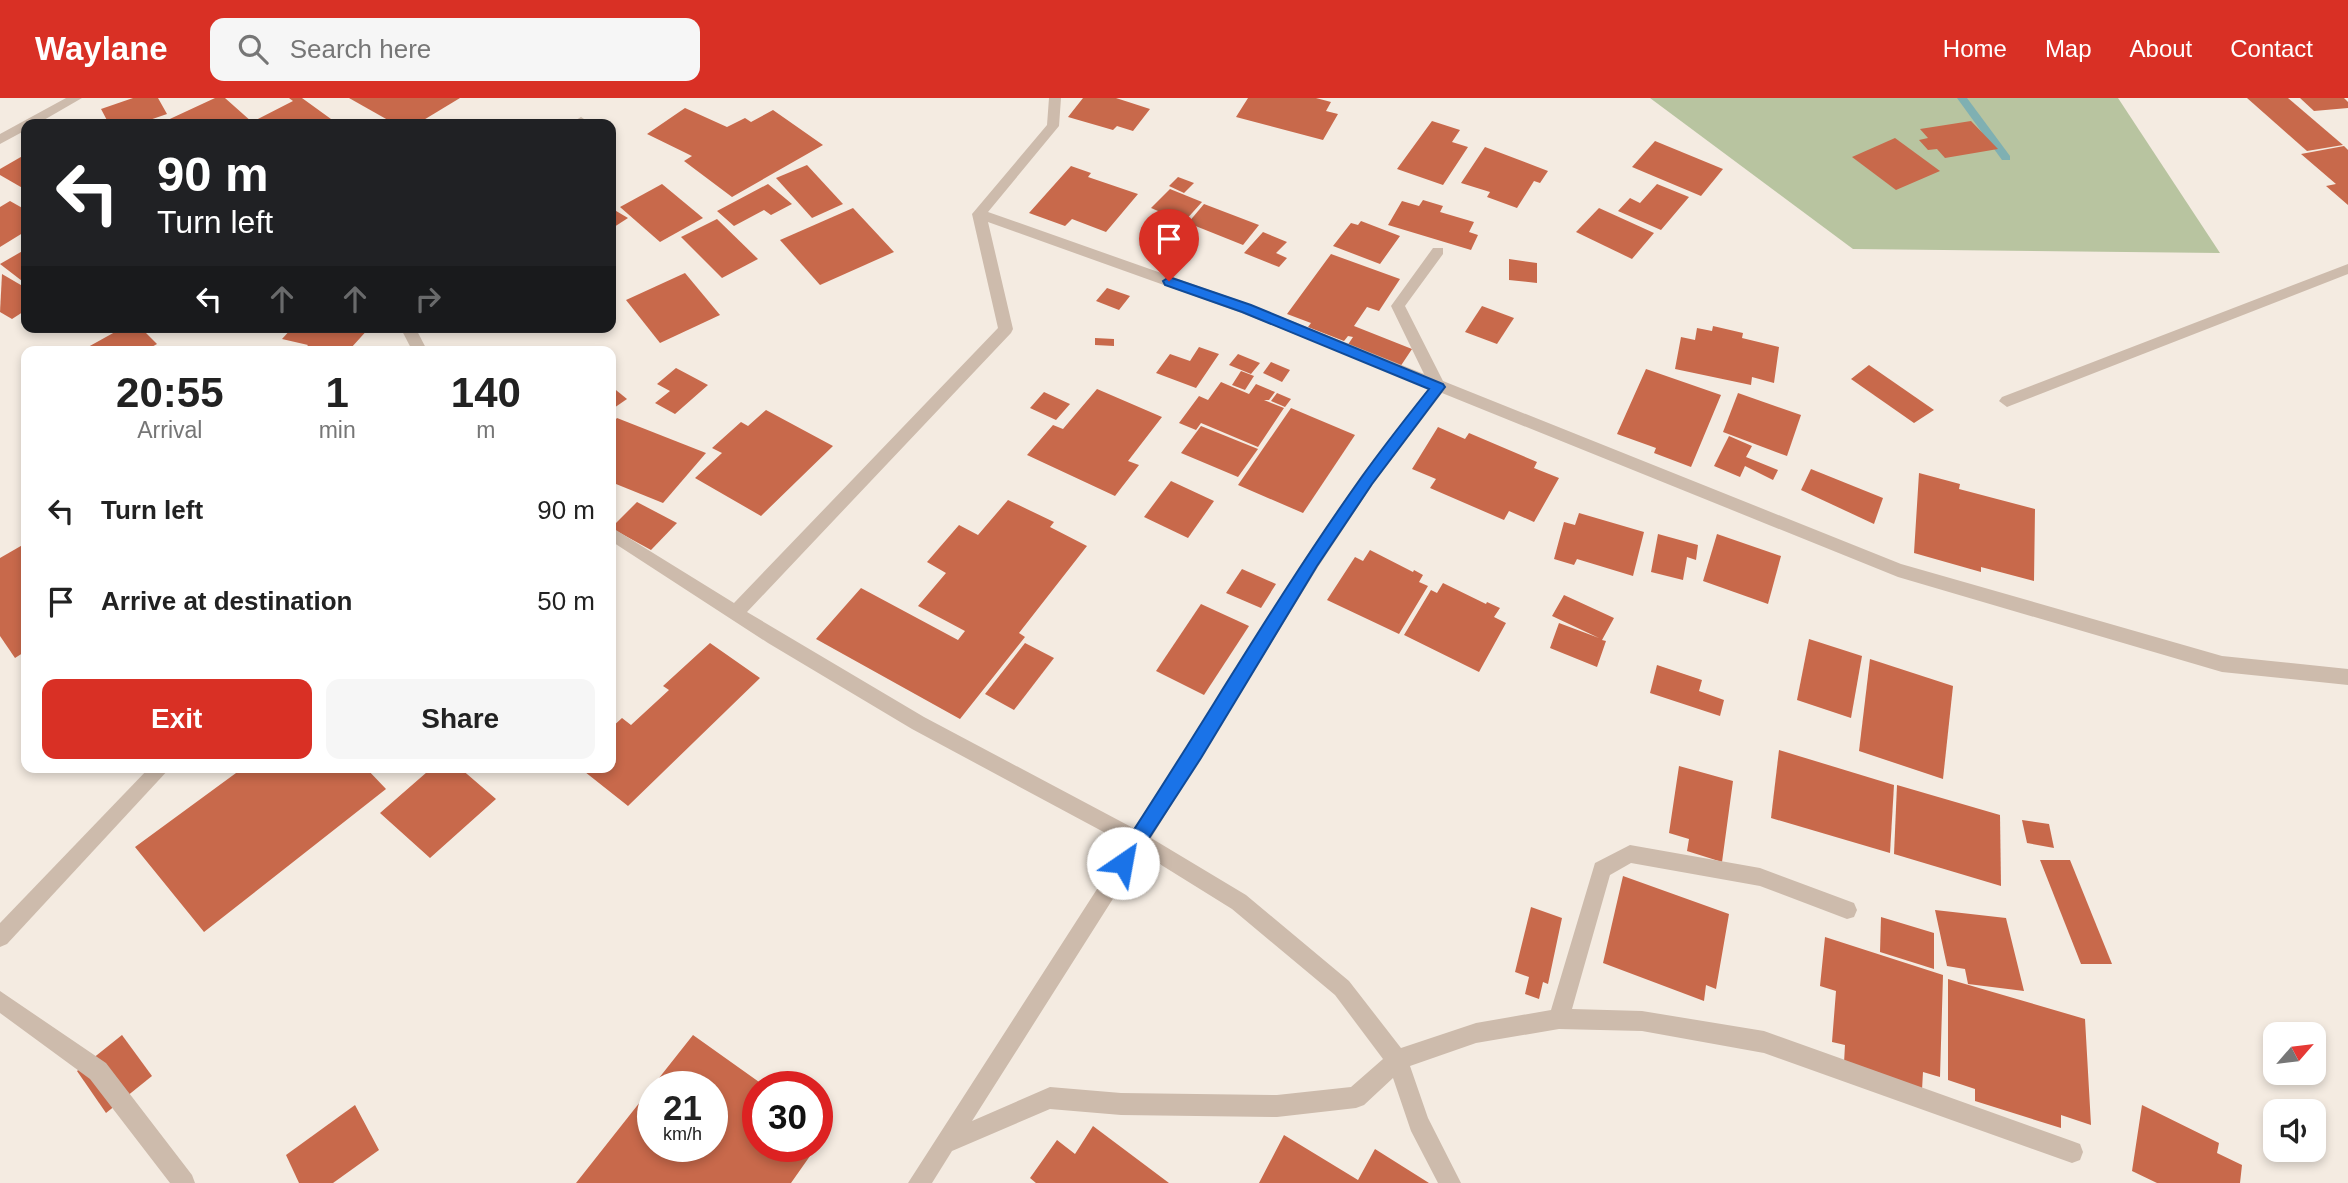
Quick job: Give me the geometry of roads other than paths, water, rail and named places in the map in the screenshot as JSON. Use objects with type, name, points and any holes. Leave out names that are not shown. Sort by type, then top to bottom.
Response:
[{"type":"street","points":[[38,119],[76,98]]},
{"type":"street","points":[[979,214],[1053,126],[1055,98]]},
{"type":"street","points":[[0,140],[21,128]]},
{"type":"street","points":[[979,214],[1247,309],[1898,570],[2222,664],[2348,677]]},
{"type":"street","points":[[737,611],[1006,329],[979,214]]},
{"type":"street","points":[[1438,251],[1398,306],[1438,387]]},
{"type":"street","points":[[2007,401],[2348,269]]},
{"type":"street","points":[[919,1183],[1195,753],[1312,562],[1367,480],[1438,387]]},
{"type":"street","points":[[616,536],[737,611],[774,638],[918,723],[1137,840],[1239,902],[1342,988],[1397,1060],[1419,1123],[1450,1183]]},
{"type":"street","points":[[0,937],[156,773]]},
{"type":"street","points":[[1559,1020],[1602,870],[1630,854],[1760,877],[1847,910]]},
{"type":"street","points":[[0,1001],[97,1071],[184,1183]]},
{"type":"street","points":[[945,1143],[1050,1098],[1121,1104],[1277,1107],[1356,1097],[1397,1060],[1476,1033],[1559,1020],[1642,1021],[1764,1042],[2072,1152]]},
{"type":"waterway","points":[[1962,98],[2006,158]]}]
